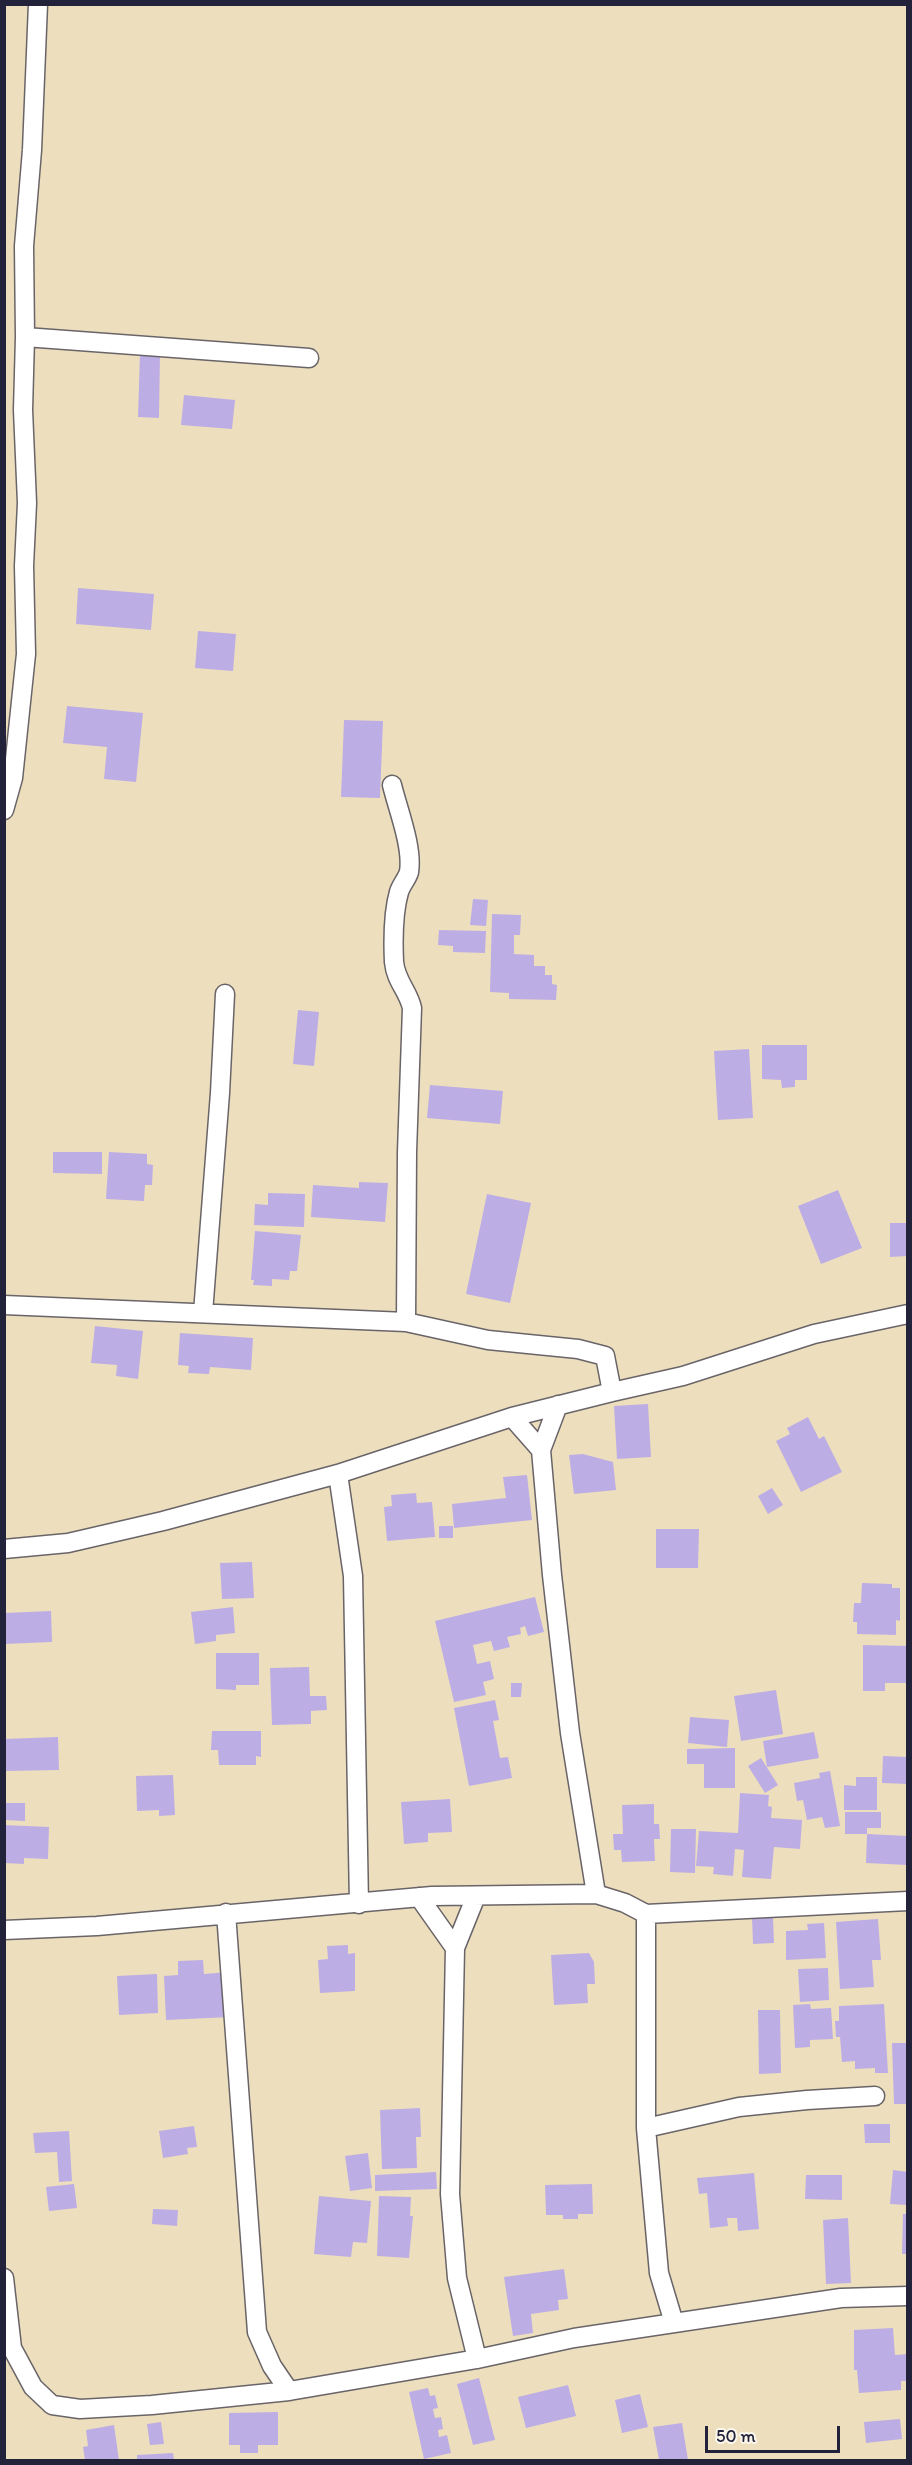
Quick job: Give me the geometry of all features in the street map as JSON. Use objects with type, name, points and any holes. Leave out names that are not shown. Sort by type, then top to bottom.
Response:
[{"type":"street","points":[[4,810],[13,778],[26,654],[24,566],[27,503],[23,410],[24,246],[41,7]]},
{"type":"street","points":[[25,337],[309,357]]},
{"type":"street","points":[[4,705],[19,720]]},
{"type":"street","points":[[392,785],[409,853],[408,873],[399,890],[396,904],[394,940],[394,964],[399,984],[409,996],[412,1008],[407,1152],[406,1322]]},
{"type":"street","points":[[203,1313],[220,1094],[225,994]]},
{"type":"street","points":[[4,1305],[406,1322],[488,1340],[578,1349],[605,1356],[612,1392]]},
{"type":"street","points":[[4,1549],[68,1543],[163,1521],[338,1474],[512,1417],[683,1377],[813,1334],[908,1314]]},
{"type":"street","points":[[558,1406],[541,1450],[570,1734],[596,1894]]},
{"type":"street","points":[[512,1417],[541,1450]]},
{"type":"street","points":[[338,1474],[353,1576],[358,1904]]},
{"type":"street","points":[[4,1930],[97,1926],[418,1897],[596,1894],[625,1903],[646,1914],[908,1901]]},
{"type":"street","points":[[476,1896],[455,1948],[450,2194],[457,2278],[477,2359]]},
{"type":"street","points":[[418,1897],[455,1948]]},
{"type":"street","points":[[226,1913],[257,2332],[272,2366],[289,2391]]},
{"type":"street","points":[[646,1914],[646,2128],[659,2273],[674,2323]]},
{"type":"street","points":[[646,2128],[739,2107],[875,2096]]},
{"type":"street","points":[[4,2278],[12,2348],[33,2387],[52,2405],[80,2409],[289,2391],[477,2359],[573,2338],[841,2298],[908,2296]]},
{"type":"building","points":[[140,353],[160,353],[159,418],[138,417]]},
{"type":"building","points":[[184,395],[235,400],[232,429],[181,425]]},
{"type":"building","points":[[78,588],[154,594],[151,630],[76,624]]},
{"type":"building","points":[[198,631],[236,634],[233,671],[195,668]]},
{"type":"building","points":[[67,706],[143,713],[136,782],[104,779],[107,747],[63,743]]},
{"type":"building","points":[[344,720],[383,721],[380,798],[341,797]]},
{"type":"building","points":[[473,899],[488,900],[486,926],[470,925]]},
{"type":"building","points":[[492,914],[521,915],[520,935],[514,935],[514,954],[534,955],[534,966],[545,966],[545,975],[552,975],[552,984],[557,985],[556,1000],[509,999],[509,993],[490,992]]},
{"type":"building","points":[[439,930],[486,931],[485,953],[453,952],[453,946],[438,945]]},
{"type":"building","points":[[298,1010],[319,1012],[314,1066],[293,1064]]},
{"type":"building","points":[[762,1045],[807,1045],[807,1080],[795,1080],[795,1087],[782,1088],[781,1080],[762,1079]]},
{"type":"building","points":[[749,1049],[753,1118],[718,1120],[714,1051]]},
{"type":"building","points":[[430,1085],[503,1091],[500,1124],[427,1118]]},
{"type":"building","points":[[53,1152],[102,1152],[102,1174],[53,1173]]},
{"type":"building","points":[[109,1152],[147,1154],[147,1164],[153,1165],[152,1185],[145,1185],[144,1201],[106,1199]]},
{"type":"building","points":[[359,1182],[388,1183],[385,1222],[311,1217],[313,1185],[359,1188]]},
{"type":"building","points":[[838,1190],[862,1248],[821,1264],[798,1206]]},
{"type":"building","points":[[268,1193],[305,1194],[304,1227],[254,1225],[255,1204],[268,1205]]},
{"type":"building","points":[[487,1194],[531,1203],[510,1303],[466,1294]]},
{"type":"building","points":[[890,1223],[908,1223],[908,1256],[890,1257]]},
{"type":"building","points":[[255,1231],[301,1235],[297,1271],[290,1271],[289,1280],[272,1279],[272,1286],[253,1285],[254,1280],[251,1280]]},
{"type":"building","points":[[95,1326],[143,1331],[138,1379],[116,1376],[117,1365],[91,1363]]},
{"type":"building","points":[[180,1333],[253,1338],[251,1370],[210,1367],[209,1374],[188,1373],[189,1366],[178,1365]]},
{"type":"building","points":[[648,1404],[651,1457],[617,1459],[614,1406]]},
{"type":"building","points":[[808,1417],[819,1439],[824,1436],[842,1472],[801,1492],[776,1441],[790,1434],[787,1428]]},
{"type":"building","points":[[583,1454],[613,1462],[616,1490],[574,1494],[569,1455]]},
{"type":"building","points":[[527,1475],[532,1520],[454,1528],[452,1504],[506,1498],[503,1477]]},
{"type":"building","points":[[772,1488],[783,1505],[768,1514],[758,1496]]},
{"type":"building","points":[[416,1493],[417,1503],[432,1502],[435,1537],[387,1541],[384,1507],[392,1506],[391,1495]]},
{"type":"building","points":[[439,1526],[453,1526],[453,1538],[439,1538]]},
{"type":"building","points":[[656,1529],[699,1529],[698,1568],[656,1568]]},
{"type":"building","points":[[252,1562],[254,1598],[222,1599],[220,1563]]},
{"type":"building","points":[[862,1583],[892,1584],[892,1588],[900,1588],[900,1621],[896,1620],[896,1635],[857,1634],[857,1622],[853,1622],[854,1603],[861,1603]]},
{"type":"building","points":[[535,1597],[544,1632],[528,1636],[525,1626],[520,1628],[521,1634],[507,1637],[510,1647],[494,1651],[491,1641],[473,1645],[477,1664],[490,1661],[494,1679],[483,1682],[486,1695],[454,1702],[435,1621]]},
{"type":"building","points":[[233,1607],[235,1633],[216,1635],[216,1641],[195,1644],[191,1612]]},
{"type":"building","points":[[51,1611],[52,1642],[4,1644],[4,1613]]},
{"type":"building","points":[[863,1645],[908,1646],[908,1683],[885,1683],[885,1691],[863,1691]]},
{"type":"building","points":[[216,1653],[259,1653],[259,1685],[236,1685],[236,1690],[216,1689]]},
{"type":"building","points":[[309,1667],[310,1696],[326,1696],[327,1710],[311,1711],[311,1724],[272,1725],[270,1668]]},
{"type":"building","points":[[511,1683],[522,1683],[521,1697],[511,1697]]},
{"type":"building","points":[[776,1690],[783,1734],[741,1741],[734,1696]]},
{"type":"building","points":[[495,1700],[499,1720],[493,1721],[500,1758],[508,1757],[512,1778],[469,1786],[454,1708]]},
{"type":"building","points":[[690,1717],[729,1720],[727,1747],[688,1743]]},
{"type":"building","points":[[212,1731],[261,1731],[261,1757],[256,1756],[256,1765],[219,1765],[218,1750],[211,1750]]},
{"type":"building","points":[[814,1732],[819,1758],[767,1767],[763,1741]]},
{"type":"building","points":[[58,1737],[59,1770],[4,1771],[4,1739]]},
{"type":"building","points":[[735,1748],[735,1788],[704,1788],[704,1764],[687,1764],[687,1749]]},
{"type":"building","points":[[883,1756],[908,1757],[908,1784],[882,1783]]},
{"type":"building","points":[[761,1758],[778,1785],[765,1793],[748,1766]]},
{"type":"building","points":[[830,1771],[840,1826],[825,1828],[822,1817],[807,1820],[803,1800],[797,1801],[794,1783],[820,1778],[819,1773]]},
{"type":"building","points":[[173,1775],[175,1815],[159,1816],[159,1810],[137,1811],[136,1776]]},
{"type":"building","points":[[856,1777],[877,1777],[877,1810],[844,1810],[844,1785],[856,1786]]},
{"type":"building","points":[[740,1793],[769,1795],[768,1806],[772,1807],[771,1818],[802,1820],[800,1849],[774,1847],[771,1879],[742,1877],[744,1850],[735,1849],[733,1876],[713,1874],[714,1867],[696,1866],[699,1831],[738,1833]]},
{"type":"building","points":[[450,1799],[452,1832],[428,1833],[428,1842],[404,1844],[401,1802]]},
{"type":"building","points":[[4,1803],[25,1803],[25,1821],[4,1820]]},
{"type":"building","points":[[654,1804],[654,1824],[659,1824],[660,1839],[654,1839],[655,1861],[622,1862],[621,1850],[614,1850],[613,1834],[623,1834],[622,1805]]},
{"type":"building","points":[[845,1812],[881,1812],[881,1828],[867,1828],[867,1834],[845,1834]]},
{"type":"building","points":[[4,1825],[49,1827],[48,1859],[24,1858],[24,1864],[4,1863]]},
{"type":"building","points":[[671,1829],[696,1829],[695,1873],[670,1872]]},
{"type":"building","points":[[867,1834],[908,1836],[908,1865],[866,1863]]},
{"type":"building","points":[[752,1917],[773,1917],[774,1943],[753,1944]]},
{"type":"building","points":[[878,1919],[881,1960],[872,1960],[874,1987],[840,1989],[836,1922]]},
{"type":"building","points":[[824,1923],[826,1958],[786,1960],[786,1931],[808,1930],[807,1924]]},
{"type":"building","points":[[348,1945],[348,1954],[355,1953],[355,1991],[320,1993],[318,1960],[328,1959],[327,1946]]},
{"type":"building","points":[[589,1953],[594,1962],[595,1984],[587,1984],[588,2003],[554,2005],[551,1955]]},
{"type":"building","points":[[203,1960],[204,1974],[228,1972],[230,2017],[166,2020],[164,1976],[178,1975],[178,1961]]},
{"type":"building","points":[[828,1968],[829,2000],[800,2002],[798,1969]]},
{"type":"building","points":[[157,1974],[158,2013],[119,2015],[117,1976]]},
{"type":"building","points":[[810,2004],[811,2009],[831,2008],[833,2039],[810,2040],[810,2047],[795,2048],[793,2005]]},
{"type":"building","points":[[884,2004],[888,2073],[875,2073],[875,2068],[855,2069],[855,2061],[842,2062],[840,2037],[836,2037],[835,2021],[839,2021],[839,2006]]},
{"type":"building","points":[[758,2010],[780,2010],[781,2073],[759,2074]]},
{"type":"building","points":[[892,2043],[908,2043],[908,2104],[894,2104]]},
{"type":"building","points":[[420,2108],[421,2137],[416,2137],[417,2168],[382,2169],[380,2110]]},
{"type":"building","points":[[864,2124],[890,2124],[890,2143],[865,2143]]},
{"type":"building","points":[[194,2126],[197,2147],[187,2148],[188,2154],[163,2158],[159,2131]]},
{"type":"building","points":[[69,2131],[72,2181],[59,2182],[57,2152],[35,2153],[33,2133]]},
{"type":"building","points":[[368,2153],[372,2188],[350,2191],[345,2156]]},
{"type":"building","points":[[893,2170],[908,2172],[908,2205],[890,2204]]},
{"type":"building","points":[[436,2172],[437,2189],[375,2191],[375,2175]]},
{"type":"building","points":[[754,2173],[759,2229],[738,2231],[737,2218],[727,2218],[728,2226],[710,2228],[707,2193],[699,2194],[697,2178]]},
{"type":"building","points":[[806,2175],[842,2175],[842,2200],[805,2199]]},
{"type":"building","points":[[74,2184],[77,2208],[49,2211],[46,2187]]},
{"type":"building","points":[[592,2184],[593,2214],[578,2214],[578,2219],[563,2219],[563,2215],[546,2215],[545,2185]]},
{"type":"building","points":[[319,2196],[371,2201],[367,2243],[353,2242],[351,2257],[314,2254]]},
{"type":"building","points":[[379,2196],[411,2197],[410,2216],[413,2216],[409,2258],[377,2256]]},
{"type":"building","points":[[153,2209],[178,2210],[177,2226],[152,2224]]},
{"type":"building","points":[[903,2214],[908,2214],[908,2254],[902,2254]]},
{"type":"building","points":[[848,2218],[851,2283],[826,2284],[823,2220]]},
{"type":"building","points":[[564,2269],[568,2299],[558,2300],[559,2310],[531,2314],[533,2333],[513,2336],[504,2277]]},
{"type":"building","points":[[893,2328],[895,2355],[908,2354],[908,2381],[901,2381],[901,2390],[859,2393],[857,2370],[854,2370],[854,2330]]},
{"type":"building","points":[[479,2378],[495,2440],[473,2445],[457,2384]]},
{"type":"building","points":[[568,2385],[576,2416],[526,2428],[518,2397]]},
{"type":"building","points":[[428,2388],[430,2396],[435,2395],[438,2408],[433,2409],[435,2418],[441,2417],[443,2429],[438,2430],[439,2437],[447,2435],[451,2453],[424,2459],[409,2392]]},
{"type":"building","points":[[640,2394],[648,2427],[622,2433],[615,2400]]},
{"type":"building","points":[[278,2412],[278,2445],[258,2445],[258,2453],[240,2453],[240,2445],[229,2445],[229,2413]]},
{"type":"building","points":[[900,2419],[902,2439],[866,2443],[864,2422]]},
{"type":"building","points":[[161,2422],[164,2444],[150,2445],[147,2424]]},
{"type":"building","points":[[682,2423],[688,2460],[659,2460],[653,2427]]},
{"type":"building","points":[[114,2425],[119,2460],[85,2460],[83,2447],[88,2446],[86,2430]]},
{"type":"building","points":[[173,2453],[174,2460],[137,2460],[137,2455]]}]
